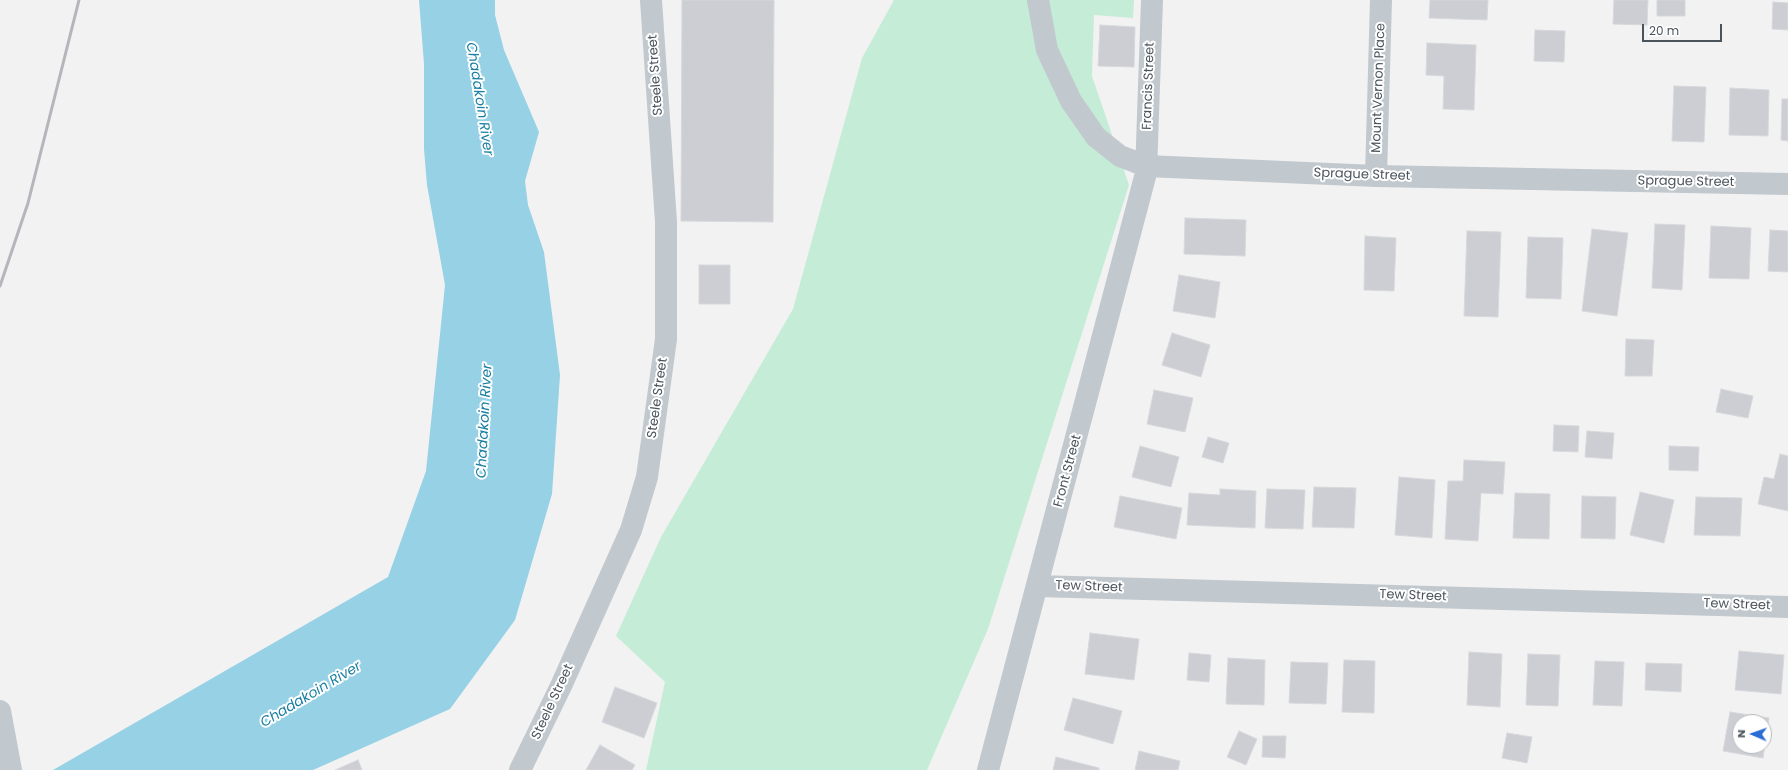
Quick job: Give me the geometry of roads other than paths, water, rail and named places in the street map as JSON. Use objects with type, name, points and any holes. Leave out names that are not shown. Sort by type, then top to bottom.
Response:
[{"type":"street","name":"Steele Street","points":[[520,770],[561,686],[631,530],[647,477],[666,331],[666,222],[651,0]]},
{"type":"street","name":"Sprague Street","points":[[1038,0],[1047,50],[1071,101],[1096,137],[1120,156],[1146,170],[1788,184]]},
{"type":"street","name":"Francis Street","points":[[1146,170],[1152,0]]},
{"type":"street","name":"Mount Vernon Place","points":[[1376,176],[1381,0]]},
{"type":"street","name":"Front Street","points":[[988,770],[1038,586],[1146,170]]},
{"type":"street","name":"Tew Street","points":[[1038,586],[1788,607]]},
{"type":"street","points":[[0,711],[11,770]]},
{"type":"water","name":"Chadakoin River","points":[[419,0],[495,0],[495,15],[504,50],[539,132],[525,181],[528,205],[544,252],[560,375],[552,494],[515,620],[450,709],[313,770],[53,770],[388,577],[426,471],[445,285],[427,185],[424,149],[424,64]]},
{"type":"railway","points":[[0,286],[28,203],[79,0]]}]
